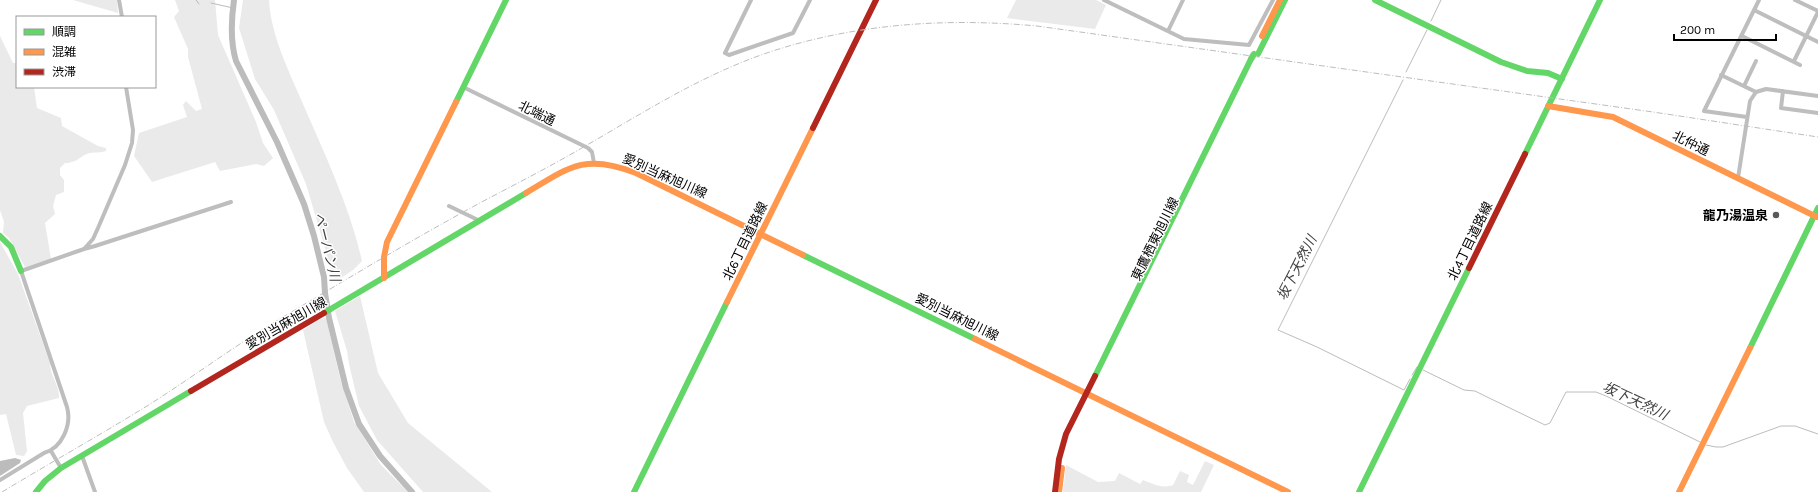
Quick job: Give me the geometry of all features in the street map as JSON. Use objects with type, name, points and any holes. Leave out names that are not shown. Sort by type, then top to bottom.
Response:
[{"type":"street","points":[[119,0],[122,16]]},
{"type":"street","points":[[384,278],[384,257],[387,242],[506,0]]},
{"type":"street","points":[[751,0],[725,53],[728,55],[793,33],[810,0]]},
{"type":"street","name":"北6丁目道路線","points":[[634,492],[876,0]]},
{"type":"street","points":[[1104,0],[1184,39],[1249,45],[1273,0]]},
{"type":"street","points":[[1114,5],[1116,0]]},
{"type":"street","points":[[1168,31],[1183,0]]},
{"type":"street","name":"東鷹栖東旭川線","points":[[1055,492],[1062,448],[1066,434],[1088,394],[1254,57],[1280,0]]},
{"type":"street","name":"東鷹栖東旭川線","points":[[1254,57],[1285,0]]},
{"type":"street","points":[[1375,0],[1515,68],[1548,74],[1562,79]]},
{"type":"street","name":"北4丁目道路線","points":[[1359,492],[1600,0]]},
{"type":"street","points":[[1747,117],[1704,111],[1759,0]]},
{"type":"street","points":[[1794,61],[1818,12],[1795,0]]},
{"type":"street","points":[[1754,10],[1818,42]]},
{"type":"street","points":[[1742,36],[1800,65]]},
{"type":"street","points":[[1744,86],[1756,61]]},
{"type":"street","points":[[1721,75],[1756,92]]},
{"type":"street","name":"北端通","points":[[463,87],[588,148],[592,152],[594,163]]},
{"type":"street","points":[[84,249],[93,239],[131,152],[133,130],[126,88]]},
{"type":"street","points":[[1738,178],[1750,101],[1756,92],[1766,89],[1818,96]]},
{"type":"street","points":[[1783,92],[1781,108],[1818,114]]},
{"type":"street","name":"北仲通","points":[[1548,106],[1613,117],[1816,217]]},
{"type":"street","name":"愛別当麻旭川線","points":[[36,492],[45,481],[61,468],[361,292],[478,220],[566,169],[583,164],[594,163],[616,165],[636,173],[1288,492]]},
{"type":"street","points":[[21,271],[230,202]]},
{"type":"street","points":[[449,206],[478,220]]},
{"type":"street","points":[[1679,492],[1816,217],[1818,208]]},
{"type":"street","points":[[0,236],[7,241],[14,250],[69,417],[68,428],[57,445],[51,451],[44,453],[0,480]]},
{"type":"street","name":"東鷹栖東旭川線","points":[[1060,492],[1063,460],[1066,448],[1088,394]]},
{"type":"street","points":[[51,451],[61,468]]},
{"type":"street","points":[[82,456],[95,492]]},
{"type":"shaded area","points":[[73,0],[117,0],[118,13]]},
{"type":"shaded area","points":[[175,0],[215,0],[218,35],[256,122],[263,143],[273,158],[264,166],[256,164],[220,171],[215,162],[152,182],[134,156],[139,133],[187,117],[183,105],[186,101],[196,111],[202,109],[188,57],[188,49],[174,17],[179,11]]},
{"type":"shaded area","points":[[243,0],[269,0],[270,13],[277,40],[292,79],[336,181],[351,221],[362,261],[353,270],[335,282],[306,184],[274,110],[255,79],[239,28]]},
{"type":"shaded area","points":[[1016,0],[1096,0],[1106,5],[1095,29],[1007,18]]},
{"type":"shaded area","points":[[0,36],[13,63],[16,63],[16,88],[34,88],[37,108],[61,118],[62,126],[98,146],[106,148],[106,151],[86,154],[76,161],[65,163],[60,168],[60,175],[64,180],[64,192],[56,195],[53,206],[55,214],[45,223],[51,259],[25,267],[9,238],[3,233],[4,222],[0,210]]},
{"type":"shaded area","points":[[0,242],[18,274],[50,363],[50,368],[59,394],[59,398],[27,406],[23,413],[27,451],[24,456],[16,455],[6,414],[0,415]]},
{"type":"shaded area","points":[[360,296],[378,373],[408,423],[492,492],[423,492],[377,440],[359,406],[347,351],[335,311]]},
{"type":"shaded area","points":[[326,318],[340,378],[354,422],[381,465],[408,492],[364,492],[347,468],[333,442],[324,422],[303,330],[320,319]]},
{"type":"shaded area","points":[[15,458],[21,460],[20,463],[0,476],[0,461]]},
{"type":"shaded area","points":[[1205,461],[1214,465],[1201,492],[1063,492],[1066,465],[1098,482],[1115,481],[1119,473],[1140,484],[1143,480],[1158,486],[1169,486],[1173,485],[1180,471],[1189,475],[1187,482],[1193,485]]},
{"type":"waterway","points":[[196,0],[199,4]]},
{"type":"waterway","name":"ペーパン川","points":[[234,0],[232,31],[236,61],[277,142],[304,204],[324,277],[329,318],[346,388],[359,424],[380,456],[412,492]]},
{"type":"waterway","name":"坂下天然川","points":[[1431,21],[1441,0]]},
{"type":"waterway","points":[[211,3],[233,8]]},
{"type":"waterway","name":"坂下天然川","points":[[1406,72],[1427,30]]},
{"type":"waterway","name":"坂下天然川","points":[[1403,80],[1278,330],[1317,347],[1404,390],[1410,379]]},
{"type":"waterway","name":"坂下天然川","points":[[1412,375],[1417,367]]},
{"type":"waterway","name":"坂下天然川","points":[[1423,370],[1464,390],[1475,391],[1545,425],[1550,423],[1566,392],[1596,392],[1700,442]]},
{"type":"waterway","name":"坂下天然川","points":[[1706,445],[1723,447],[1781,426],[1795,426],[1818,434]]},
{"type":"railway","points":[[2,492],[147,406],[266,327],[366,268],[692,85],[749,59],[811,40],[843,33],[875,28],[939,23],[1037,26],[1653,112],[1818,137]]},
{"type":"traffic: fast","points":[[456,102],[506,0]]},
{"type":"traffic: fast","points":[[1258,54],[1285,0]]},
{"type":"traffic: fast","points":[[1375,0],[1501,62],[1527,71],[1548,73],[1562,79]]},
{"type":"traffic: fast","points":[[1525,154],[1600,0]]},
{"type":"traffic: fast","points":[[1251,59],[1254,54]]},
{"type":"traffic: fast","points":[[1095,376],[1251,59]]},
{"type":"traffic: fast","points":[[324,313],[526,193]]},
{"type":"traffic: fast","points":[[1750,348],[1818,208]]},
{"type":"traffic: fast","points":[[0,236],[11,247],[21,271]]},
{"type":"traffic: fast","points":[[803,255],[975,339]]},
{"type":"traffic: fast","points":[[1359,492],[1469,268]]},
{"type":"traffic: fast","points":[[634,492],[727,302]]},
{"type":"traffic: fast","points":[[36,492],[45,481],[61,468],[191,391]]},
{"type":"traffic: slow","points":[[1262,36],[1280,0]]},
{"type":"traffic: slow","points":[[384,278],[384,257],[387,242],[456,102]]},
{"type":"traffic: slow","points":[[1548,106],[1613,117],[1817,217]]},
{"type":"traffic: slow","points":[[727,302],[813,128]]},
{"type":"traffic: slow","points":[[526,193],[554,176],[578,166],[603,164],[618,167],[636,173],[803,255]]},
{"type":"traffic: slow","points":[[975,339],[1288,492]]},
{"type":"traffic: slow","points":[[1679,492],[1750,348]]},
{"type":"traffic: slow","points":[[1059,492],[1062,468]]},
{"type":"traffic: jam","points":[[813,128],[876,0]]},
{"type":"traffic: jam","points":[[1469,268],[1525,154]]},
{"type":"traffic: jam","points":[[191,391],[324,313]]},
{"type":"traffic: jam","points":[[1055,492],[1059,459],[1066,434],[1095,376]]},
{"type":"place","name":"龍乃湯温泉","points":[[1776,215]]}]
